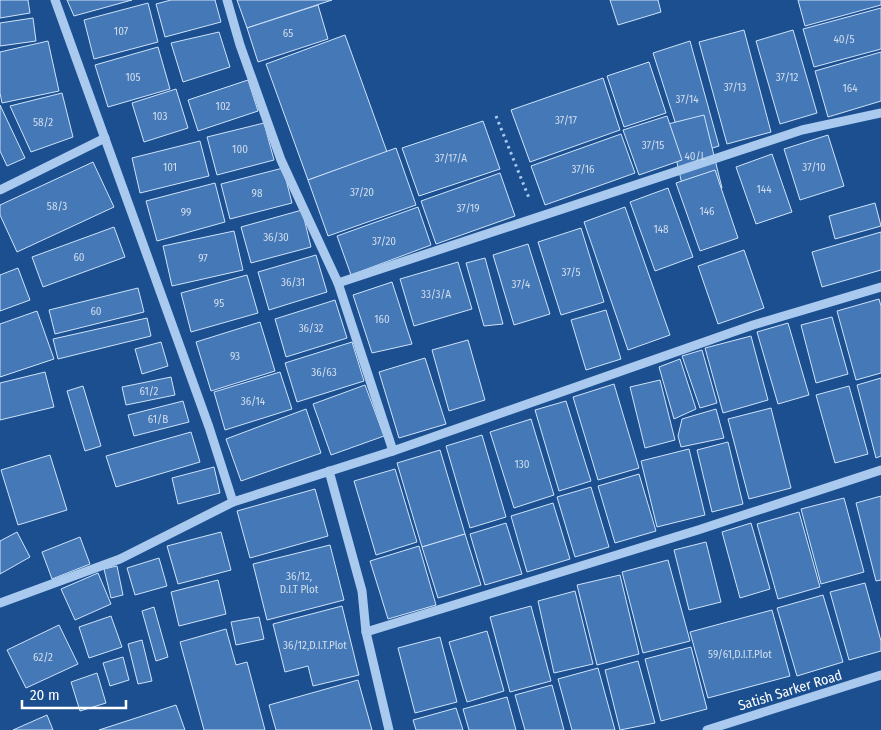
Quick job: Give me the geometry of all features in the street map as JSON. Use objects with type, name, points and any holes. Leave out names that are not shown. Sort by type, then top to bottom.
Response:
[{"type":"street","points":[[55,0],[209,427],[233,502]]},
{"type":"street","points":[[227,0],[240,45],[281,160],[338,283],[393,451]]},
{"type":"street","points":[[338,283],[802,130],[881,113]]},
{"type":"street","points":[[0,190],[105,138]]},
{"type":"street","points":[[0,603],[120,559],[233,502],[393,451],[753,325],[881,287]]},
{"type":"street","points":[[366,632],[688,533],[881,470]]},
{"type":"street","points":[[329,471],[362,591],[366,632],[389,730]]},
{"type":"street","name":"Satish Sarker Road","points":[[707,730],[881,675]]},
{"type":"path","points":[[496,116],[536,217]]},
{"type":"building","points":[[0,0],[28,0],[30,13],[0,18]]},
{"type":"building","points":[[67,0],[132,0],[74,16]]},
{"type":"building","points":[[171,0],[215,0],[221,22],[165,37],[156,4]]},
{"type":"building","points":[[237,0],[332,0],[247,28]]},
{"type":"building","points":[[610,0],[658,0],[661,12],[618,25]]},
{"type":"building","points":[[798,0],[881,0],[881,5],[805,26]]},
{"type":"building","points":[[148,3],[158,42],[94,59],[84,20]]},
{"type":"building","points":[[318,5],[328,39],[258,62],[247,28]]},
{"type":"building","points":[[881,8],[881,49],[814,67],[803,29]]},
{"type":"building","points":[[33,18],[36,41],[0,46],[0,23]]},
{"type":"building","points":[[744,30],[771,132],[727,144],[699,42]]},
{"type":"building","points":[[793,30],[817,113],[780,124],[756,41]]},
{"type":"building","points":[[219,32],[230,67],[183,82],[171,43]]},
{"type":"building","points":[[345,35],[387,152],[308,180],[266,64]]},
{"type":"building","points":[[48,41],[59,91],[2,103],[0,93],[0,52]]},
{"type":"building","points":[[690,41],[719,146],[686,156],[653,53]]},
{"type":"building","points":[[158,47],[170,89],[108,107],[95,65]]},
{"type":"building","points":[[881,52],[881,101],[828,117],[815,71]]},
{"type":"building","points":[[649,62],[666,113],[624,127],[607,76]]},
{"type":"building","points":[[603,78],[620,130],[530,162],[511,110]]},
{"type":"building","points":[[248,80],[258,111],[198,131],[188,100]]},
{"type":"building","points":[[176,89],[188,128],[144,142],[132,103]]},
{"type":"building","points":[[62,93],[73,137],[31,152],[10,106]]},
{"type":"building","points":[[0,105],[25,158],[7,166],[0,151]]},
{"type":"building","points":[[704,115],[722,188],[685,197],[668,124]]},
{"type":"building","points":[[667,116],[682,160],[639,175],[623,130]]},
{"type":"building","points":[[483,121],[500,169],[419,196],[402,148]]},
{"type":"building","points":[[264,123],[274,160],[217,175],[207,137]]},
{"type":"building","points":[[621,134],[635,173],[545,205],[531,166]]},
{"type":"building","points":[[828,135],[844,186],[800,200],[784,149]]},
{"type":"building","points":[[200,141],[209,176],[140,193],[132,158]]},
{"type":"building","points":[[396,148],[416,205],[328,236],[308,180]]},
{"type":"building","points":[[772,154],[792,212],[756,224],[736,167]]},
{"type":"building","points":[[93,162],[114,207],[17,252],[0,215],[0,205]]},
{"type":"building","points":[[283,168],[292,203],[230,219],[221,184]]},
{"type":"building","points":[[715,170],[738,238],[700,251],[676,183]]},
{"type":"building","points":[[500,173],[515,216],[436,244],[421,201]]},
{"type":"building","points":[[215,183],[225,222],[157,241],[146,201]]},
{"type":"building","points":[[668,188],[693,257],[655,271],[630,202]]},
{"type":"building","points":[[875,203],[881,226],[835,239],[829,216]]},
{"type":"building","points":[[418,207],[431,245],[351,275],[337,236]]},
{"type":"building","points":[[625,207],[670,335],[628,350],[584,222]]},
{"type":"building","points":[[302,210],[311,247],[251,263],[241,227]]},
{"type":"building","points":[[114,227],[125,257],[43,287],[32,257]]},
{"type":"building","points":[[581,228],[604,302],[561,315],[538,242]]},
{"type":"building","points":[[234,231],[243,270],[172,286],[163,246]]},
{"type":"building","points":[[881,232],[881,270],[822,287],[812,252]]},
{"type":"building","points":[[528,244],[550,314],[514,325],[493,255]]},
{"type":"building","points":[[744,250],[764,308],[718,324],[698,266]]},
{"type":"building","points":[[316,255],[327,292],[269,310],[258,272]]},
{"type":"building","points":[[485,258],[503,324],[484,326],[466,263]]},
{"type":"building","points":[[458,262],[472,309],[414,326],[400,279]]},
{"type":"building","points":[[18,268],[30,300],[0,311],[0,275]]},
{"type":"building","points":[[247,275],[258,313],[191,332],[181,293]]},
{"type":"building","points":[[392,282],[412,344],[372,353],[353,295]]},
{"type":"building","points":[[138,288],[144,312],[55,334],[49,310]]},
{"type":"building","points":[[879,299],[881,306],[881,373],[856,380],[837,311]]},
{"type":"building","points":[[335,300],[347,338],[286,357],[275,319]]},
{"type":"building","points":[[606,310],[621,359],[586,370],[571,320]]},
{"type":"building","points":[[37,311],[54,359],[0,377],[0,324]]},
{"type":"building","points":[[832,317],[848,374],[816,383],[801,325]]},
{"type":"building","points":[[147,318],[151,336],[58,359],[53,339]]},
{"type":"building","points":[[260,322],[275,371],[211,391],[196,342]]},
{"type":"building","points":[[788,323],[809,395],[778,404],[757,332]]},
{"type":"building","points":[[751,336],[768,400],[723,413],[705,348]]},
{"type":"building","points":[[468,340],[485,400],[449,411],[432,350]]},
{"type":"building","points":[[161,342],[168,366],[142,374],[135,349]]},
{"type":"building","points":[[352,342],[364,381],[297,402],[285,363]]},
{"type":"building","points":[[702,350],[717,403],[700,408],[682,356]]},
{"type":"building","points":[[425,358],[446,424],[399,438],[379,372]]},
{"type":"building","points":[[680,359],[696,409],[674,419],[659,367]]},
{"type":"building","points":[[45,372],[54,407],[0,420],[0,383]]},
{"type":"building","points":[[280,372],[292,409],[225,430],[214,392]]},
{"type":"building","points":[[171,377],[175,395],[126,405],[122,387]]},
{"type":"building","points":[[881,378],[881,456],[876,458],[857,385]]},
{"type":"building","points":[[660,380],[675,440],[645,448],[630,387]]},
{"type":"building","points":[[614,384],[639,468],[598,480],[573,397]]},
{"type":"building","points":[[365,385],[384,436],[331,455],[313,404]]},
{"type":"building","points":[[83,386],[101,446],[85,451],[67,391]]},
{"type":"building","points":[[849,386],[868,454],[835,463],[816,395]]},
{"type":"building","points":[[183,401],[189,422],[134,436],[128,415]]},
{"type":"building","points":[[566,401],[591,481],[559,491],[535,410]]},
{"type":"building","points":[[771,408],[791,488],[749,499],[728,419]]},
{"type":"building","points":[[306,409],[321,453],[241,481],[226,439]]},
{"type":"building","points":[[716,409],[724,438],[681,447],[678,436],[682,419]]},
{"type":"building","points":[[531,419],[554,495],[514,508],[490,432]]},
{"type":"building","points":[[191,432],[200,462],[116,487],[106,456]]},
{"type":"building","points":[[482,435],[506,517],[470,528],[446,446]]},
{"type":"building","points":[[728,442],[743,504],[712,512],[697,450]]},
{"type":"building","points":[[689,449],[705,515],[657,527],[641,461]]},
{"type":"building","points":[[440,450],[465,534],[422,547],[397,463]]},
{"type":"building","points":[[50,455],[67,510],[18,525],[1,470]]},
{"type":"building","points":[[214,467],[220,493],[178,504],[172,478]]},
{"type":"building","points":[[395,469],[417,542],[376,555],[354,481]]},
{"type":"building","points":[[639,474],[656,531],[615,543],[598,486]]},
{"type":"building","points":[[591,487],[609,547],[575,557],[557,497]]},
{"type":"building","points":[[315,489],[328,536],[250,558],[237,511]]},
{"type":"building","points":[[881,496],[881,580],[876,581],[856,503]]},
{"type":"building","points":[[844,498],[864,572],[821,584],[801,509]]},
{"type":"building","points":[[553,503],[570,559],[527,572],[511,516]]},
{"type":"building","points":[[799,512],[820,587],[778,599],[757,524]]},
{"type":"building","points":[[506,523],[522,574],[485,585],[470,534]]},
{"type":"building","points":[[751,523],[770,589],[740,598],[722,532]]},
{"type":"building","points":[[17,532],[30,557],[0,574],[0,541]]},
{"type":"building","points":[[221,532],[231,570],[178,584],[167,546]]},
{"type":"building","points":[[465,534],[481,585],[438,598],[422,547]]},
{"type":"building","points":[[80,537],[90,564],[52,579],[42,552]]},
{"type":"building","points":[[706,542],[721,602],[689,610],[674,550]]},
{"type":"building","points":[[330,545],[344,600],[267,620],[253,564]]},
{"type":"building","points":[[419,546],[436,605],[388,619],[370,561]]},
{"type":"building","points":[[159,558],[167,586],[135,595],[127,568]]},
{"type":"building","points":[[668,560],[690,641],[643,653],[622,572]]},
{"type":"building","points":[[117,566],[123,595],[111,598],[104,569]]},
{"type":"building","points":[[98,573],[111,604],[75,620],[61,589]]},
{"type":"building","points":[[620,575],[639,654],[597,665],[577,585]]},
{"type":"building","points":[[218,580],[226,614],[179,626],[171,592]]},
{"type":"building","points":[[865,583],[881,641],[881,651],[849,660],[830,592]]},
{"type":"building","points":[[575,591],[593,664],[554,673],[538,601]]},
{"type":"building","points":[[823,595],[843,662],[797,676],[777,608]]},
{"type":"building","points":[[342,606],[359,675],[313,686],[308,666],[285,672],[273,624]]},
{"type":"building","points":[[531,606],[551,681],[510,692],[490,617]]},
{"type":"building","points":[[154,607],[168,657],[156,661],[142,611]]},
{"type":"building","points":[[772,610],[790,676],[708,698],[690,632]]},
{"type":"building","points":[[111,616],[122,647],[89,658],[79,627]]},
{"type":"building","points":[[259,617],[264,639],[236,645],[231,622]]},
{"type":"building","points":[[59,625],[78,664],[26,688],[7,650]]},
{"type":"building","points":[[226,629],[236,665],[247,662],[265,730],[204,730],[180,642]]},
{"type":"building","points":[[487,631],[504,691],[467,702],[449,642]]},
{"type":"building","points":[[440,637],[457,702],[415,713],[398,648]]},
{"type":"building","points":[[142,640],[152,681],[138,684],[128,644]]},
{"type":"building","points":[[691,647],[707,709],[661,721],[645,659]]},
{"type":"building","points":[[123,657],[129,680],[110,686],[103,663]]},
{"type":"building","points":[[638,661],[655,723],[620,730],[605,670]]},
{"type":"building","points":[[598,668],[615,730],[572,730],[558,679]]},
{"type":"building","points":[[97,673],[106,703],[80,711],[71,682]]},
{"type":"building","points":[[358,680],[372,730],[276,730],[269,705]]},
{"type":"building","points":[[552,685],[564,730],[525,730],[515,695]]},
{"type":"building","points":[[507,697],[516,730],[469,730],[463,709]]},
{"type":"building","points":[[176,705],[185,730],[99,730]]},
{"type":"building","points":[[456,708],[463,730],[416,730],[413,720]]},
{"type":"building","points":[[47,715],[53,730],[13,730]]}]
